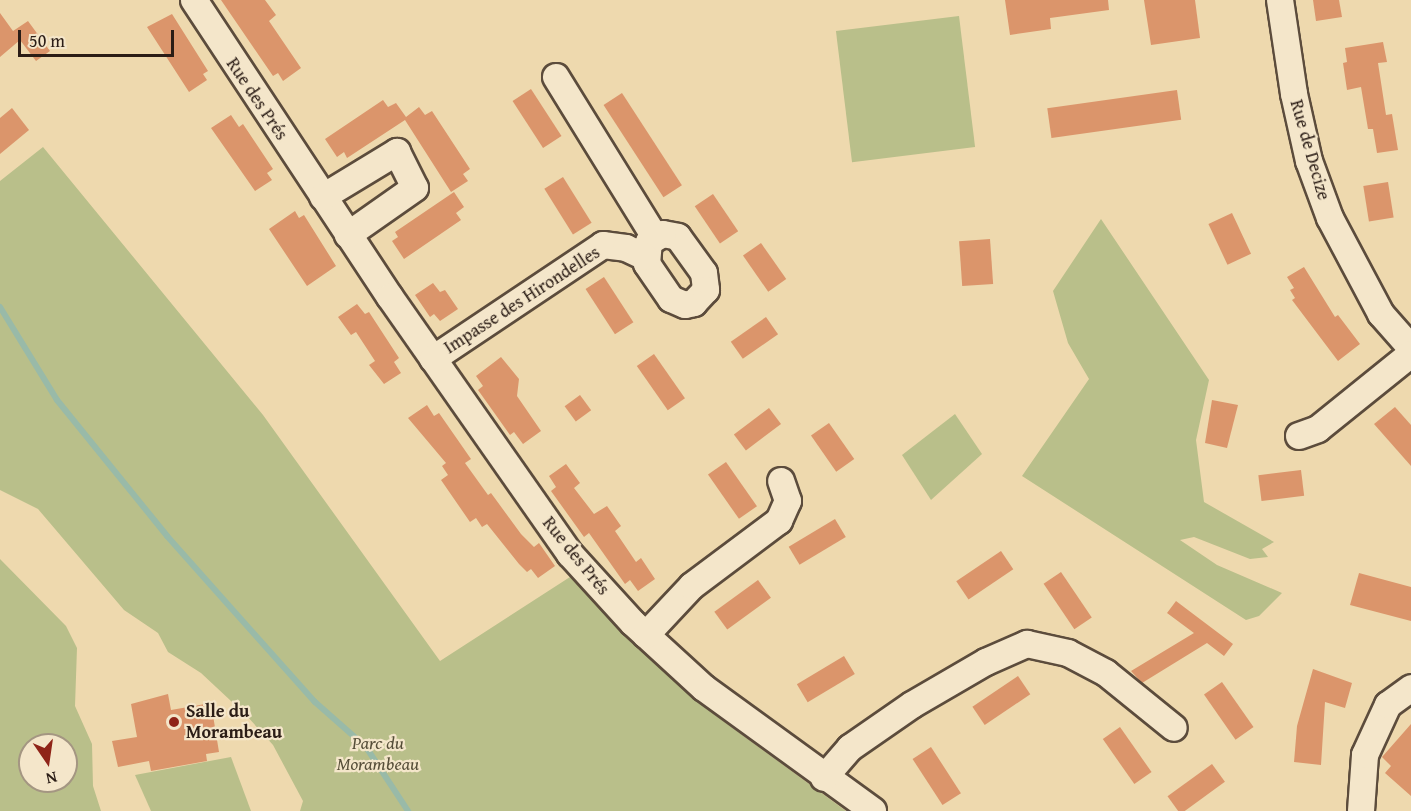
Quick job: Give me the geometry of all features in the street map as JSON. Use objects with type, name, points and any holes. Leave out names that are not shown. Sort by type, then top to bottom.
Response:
[{"type":"street","name":"Rue des Prés","points":[[194,0],[348,235],[570,554],[646,635],[704,688],[824,778],[873,811]]},
{"type":"street","name":"Rue de Decize","points":[[1280,0],[1294,94],[1309,161],[1330,218],[1381,314],[1411,348]]},
{"type":"street","name":"Impasse des Hirondelles","points":[[433,359],[603,245],[626,248],[650,247],[556,77]]},
{"type":"street","points":[[323,197],[397,152],[415,188],[348,235]]},
{"type":"street","points":[[1381,314],[1411,317]]},
{"type":"street","points":[[1299,436],[1318,429],[1411,354]]},
{"type":"street","points":[[646,635],[693,586],[779,520],[788,501],[781,481]]},
{"type":"street","points":[[824,778],[850,748],[912,705],[986,662],[1027,644],[1068,653],[1106,673],[1174,728]]},
{"type":"street","points":[[1361,811],[1365,755],[1388,705],[1411,688]]},
{"type":"green space","points":[[959,16],[975,147],[852,162],[836,31]]},
{"type":"green space","name":"Parc du Morambeau","points":[[43,147],[263,415],[440,661],[570,577],[715,715],[846,811],[300,811],[303,801],[273,745],[246,715],[201,673],[168,652],[158,633],[124,610],[38,509],[0,490],[0,181]]},
{"type":"green space","points":[[1101,219],[1209,380],[1196,440],[1204,502],[1274,542],[1262,549],[1268,557],[1250,559],[1194,537],[1180,540],[1217,565],[1282,593],[1259,616],[1246,620],[1022,476],[1089,379],[1068,343],[1053,291]]},
{"type":"green space","points":[[955,414],[982,454],[931,500],[902,455]]},
{"type":"green space","points":[[0,559],[66,626],[77,648],[75,706],[92,744],[93,786],[101,811],[0,811]]},
{"type":"green space","points":[[231,757],[251,811],[151,811],[135,775]]},
{"type":"building","points":[[221,0],[265,0],[276,15],[269,21],[301,68],[283,81],[278,73],[273,76]]},
{"type":"building","points":[[1005,0],[1108,0],[1109,10],[1050,18],[1051,29],[1010,35]]},
{"type":"building","points":[[1144,0],[1195,0],[1200,38],[1151,45]]},
{"type":"building","points":[[1313,0],[1339,0],[1342,17],[1316,21]]},
{"type":"building","points":[[0,13],[13,31],[28,21],[50,51],[36,61],[20,40],[0,57]]},
{"type":"building","points":[[172,14],[208,71],[203,74],[207,80],[189,92],[147,27]]},
{"type":"building","points":[[1383,42],[1387,62],[1378,63],[1386,115],[1392,114],[1398,150],[1377,153],[1373,129],[1368,129],[1361,87],[1347,90],[1343,63],[1347,62],[1345,48]]},
{"type":"building","points":[[531,89],[561,136],[543,148],[513,101]]},
{"type":"building","points":[[1177,90],[1181,120],[1051,138],[1047,108]]},
{"type":"building","points":[[622,93],[682,185],[663,197],[604,105]]},
{"type":"building","points":[[383,100],[388,107],[396,103],[406,117],[419,107],[425,115],[432,111],[470,169],[463,174],[468,181],[451,192],[405,120],[347,158],[344,152],[337,157],[325,139]]},
{"type":"building","points":[[12,108],[29,130],[0,154],[0,118]]},
{"type":"building","points":[[231,115],[239,127],[243,124],[273,169],[267,173],[272,180],[255,191],[211,128]]},
{"type":"building","points":[[563,177],[592,223],[573,234],[544,189]]},
{"type":"building","points":[[1388,182],[1394,218],[1369,221],[1363,186]]},
{"type":"building","points":[[454,192],[464,207],[456,213],[461,220],[404,259],[392,241],[398,237],[395,232]]},
{"type":"building","points":[[713,194],[738,231],[720,244],[695,206]]},
{"type":"building","points":[[295,211],[299,218],[304,215],[336,266],[307,286],[269,229]]},
{"type":"building","points":[[1232,213],[1251,254],[1227,265],[1208,224]]},
{"type":"building","points":[[990,239],[993,284],[962,286],[959,241]]},
{"type":"building","points":[[761,243],[786,279],[768,292],[743,256]]},
{"type":"building","points":[[1304,267],[1335,317],[1338,315],[1360,344],[1338,361],[1292,300],[1295,298],[1290,290],[1294,288],[1287,277]]},
{"type":"building","points":[[604,277],[633,322],[615,334],[586,289]]},
{"type":"building","points":[[433,283],[440,292],[445,290],[458,309],[440,321],[434,314],[430,317],[415,295]]},
{"type":"building","points":[[357,304],[365,314],[369,312],[399,358],[394,362],[401,373],[384,384],[369,365],[375,361],[356,332],[351,335],[338,317]]},
{"type":"building","points":[[766,317],[778,334],[743,359],[731,342]]},
{"type":"building","points":[[654,354],[685,398],[668,410],[637,366]]},
{"type":"building","points":[[501,357],[519,379],[517,396],[541,431],[523,444],[514,432],[510,435],[478,390],[483,386],[476,376]]},
{"type":"building","points":[[580,395],[591,410],[576,422],[565,406]]},
{"type":"building","points":[[1212,400],[1238,405],[1227,448],[1205,443]]},
{"type":"building","points":[[427,405],[434,416],[439,413],[471,459],[465,463],[488,495],[491,493],[521,534],[534,547],[539,543],[555,566],[538,578],[531,569],[527,572],[519,564],[487,524],[482,527],[476,518],[470,522],[441,480],[448,475],[442,466],[446,463],[408,418]]},
{"type":"building","points":[[1395,407],[1411,425],[1411,466],[1374,424]]},
{"type":"building","points":[[769,408],[781,424],[746,450],[734,434]]},
{"type":"building","points":[[829,423],[854,459],[836,472],[811,436]]},
{"type":"building","points":[[726,462],[757,506],[739,519],[708,475]]},
{"type":"building","points":[[566,464],[580,483],[574,488],[594,514],[607,506],[621,526],[615,531],[636,562],[641,558],[655,579],[638,591],[630,580],[625,584],[589,533],[584,537],[551,491],[556,487],[549,476]]},
{"type":"building","points":[[1301,470],[1304,496],[1261,501],[1258,475]]},
{"type":"building","points":[[835,519],[846,537],[800,565],[789,547]]},
{"type":"building","points":[[1001,551],[1013,569],[969,599],[956,581]]},
{"type":"building","points":[[1061,572],[1092,618],[1074,629],[1044,584]]},
{"type":"building","points":[[1359,573],[1411,587],[1411,621],[1350,605]]},
{"type":"building","points":[[758,580],[771,598],[727,630],[714,612]]},
{"type":"building","points":[[1176,601],[1233,644],[1224,656],[1207,643],[1142,683],[1131,671],[1194,633],[1167,613]]},
{"type":"building","points":[[844,656],[855,674],[808,702],[797,684]]},
{"type":"building","points":[[1313,669],[1352,683],[1345,708],[1325,702],[1321,765],[1294,762],[1297,726]]},
{"type":"building","points":[[1018,676],[1030,694],[985,725],[972,707]]},
{"type":"building","points":[[1222,682],[1254,727],[1236,740],[1204,695]]},
{"type":"building","name":"Salle du Morambeau","points":[[168,694],[171,710],[211,703],[219,752],[206,754],[207,761],[151,771],[149,761],[118,767],[112,741],[137,737],[131,704]]},
{"type":"building","points":[[1411,724],[1411,796],[1385,773],[1391,766],[1382,757]]},
{"type":"building","points":[[1120,727],[1152,772],[1134,784],[1103,739]]},
{"type":"building","points":[[931,747],[961,793],[943,805],[913,759]]},
{"type":"building","points":[[1212,764],[1225,782],[1185,811],[1178,811],[1168,796]]},
{"type":"waterway","points":[[0,307],[57,400],[167,536],[315,702],[366,747],[408,811]]},
{"type":"place","name":"Salle du Morambeau","points":[[174,722]]}]
